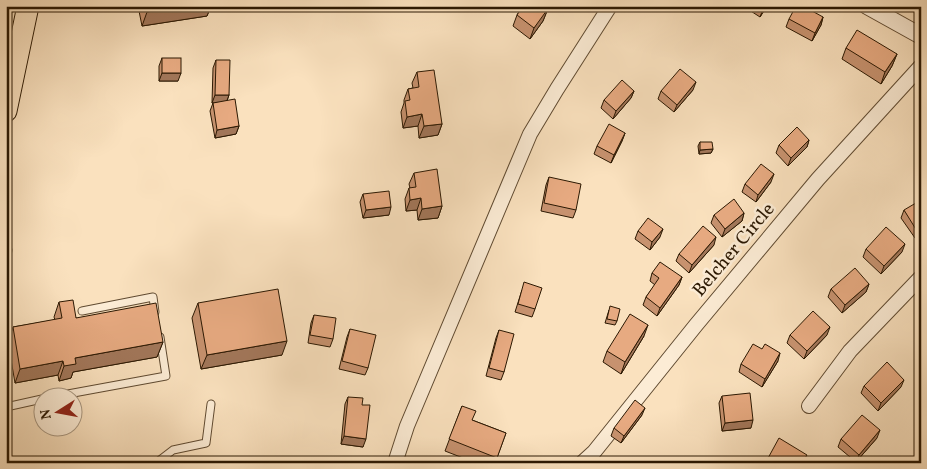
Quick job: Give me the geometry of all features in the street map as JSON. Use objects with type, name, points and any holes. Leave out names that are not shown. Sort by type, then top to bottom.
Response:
[{"type":"main road","points":[[6,111],[28,6]]},
{"type":"street","points":[[395,463],[411,417],[530,134],[610,6]]},
{"type":"street","points":[[867,6],[921,36]]},
{"type":"street","name":"Belcher Circle","points":[[583,462],[594,452],[696,325],[818,180],[921,66]]},
{"type":"street","points":[[809,406],[850,351],[921,277]]},
{"type":"lane","points":[[6,250],[8,250],[6,261]]},
{"type":"lane","points":[[82,311],[153,297],[157,323]]},
{"type":"lane","points":[[82,391],[166,376],[159,332]]},
{"type":"lane","points":[[6,407],[32,402]]},
{"type":"lane","points":[[156,463],[174,450],[206,443],[211,404]]},
{"type":"building","points":[[146,6],[182,6],[147,12]]},
{"type":"building","points":[[523,6],[546,6],[544,8],[547,10],[534,28],[517,15]]},
{"type":"building","points":[[796,6],[803,6],[823,17],[815,33],[789,19]]},
{"type":"building","points":[[857,30],[897,54],[885,72],[846,48]]},
{"type":"building","points":[[162,58],[181,58],[181,73],[162,73]]},
{"type":"building","points":[[216,60],[230,60],[229,95],[215,95]]},
{"type":"building","points":[[680,69],[696,82],[677,105],[661,91]]},
{"type":"building","points":[[434,70],[442,124],[424,126],[422,114],[407,117],[405,101],[410,100],[408,89],[419,87],[417,72]]},
{"type":"building","points":[[622,80],[634,91],[616,111],[604,100]]},
{"type":"building","points":[[235,99],[239,126],[217,130],[213,103]]},
{"type":"building","points":[[609,124],[625,133],[614,155],[597,146]]},
{"type":"building","points":[[797,127],[809,140],[791,158],[779,145]]},
{"type":"building","points":[[700,142],[712,142],[713,149],[700,150]]},
{"type":"building","points":[[761,164],[774,174],[758,195],[745,184]]},
{"type":"building","points":[[437,169],[442,206],[422,209],[421,198],[410,200],[409,188],[416,187],[414,173]]},
{"type":"building","points":[[549,177],[581,184],[576,210],[544,203]]},
{"type":"building","points":[[389,191],[391,207],[366,210],[363,194]]},
{"type":"building","points":[[734,199],[744,213],[725,229],[714,215]]},
{"type":"building","points":[[921,200],[921,228],[917,231],[904,210]]},
{"type":"building","points":[[648,218],[663,229],[652,242],[638,231]]},
{"type":"building","points":[[703,226],[716,237],[692,265],[679,254]]},
{"type":"building","points":[[886,227],[905,244],[884,266],[866,249]]},
{"type":"building","points":[[660,262],[682,277],[660,308],[646,297],[659,278],[652,273]]},
{"type":"building","points":[[855,268],[869,284],[845,305],[831,289]]},
{"type":"building","points":[[524,282],[542,288],[535,309],[518,304]]},
{"type":"building","points":[[278,289],[287,341],[207,355],[198,303]]},
{"type":"building","points":[[73,300],[76,318],[156,303],[163,342],[75,358],[76,364],[64,366],[63,361],[20,369],[13,327],[62,318],[59,302]]},
{"type":"building","points":[[610,306],[620,309],[617,321],[607,319]]},
{"type":"building","points":[[813,311],[830,327],[807,351],[790,335]]},
{"type":"building","points":[[630,314],[648,325],[625,362],[607,351]]},
{"type":"building","points":[[314,315],[336,318],[333,339],[310,335]]},
{"type":"building","points":[[350,329],[376,335],[368,368],[342,361]]},
{"type":"building","points":[[499,330],[514,334],[504,372],[489,368]]},
{"type":"building","points":[[753,344],[762,349],[765,344],[780,353],[765,379],[741,364]]},
{"type":"building","points":[[887,362],[904,380],[881,403],[864,386]]},
{"type":"building","points":[[750,393],[753,420],[725,423],[722,396]]},
{"type":"building","points":[[348,397],[363,398],[362,405],[370,405],[366,439],[344,436]]},
{"type":"building","points":[[635,400],[645,408],[624,436],[614,428]]},
{"type":"building","points":[[462,406],[476,411],[472,420],[506,433],[497,458],[449,439]]},
{"type":"building","points":[[862,415],[880,430],[859,455],[841,439]]},
{"type":"building","points":[[779,438],[807,455],[802,463],[771,463],[767,460]]}]
